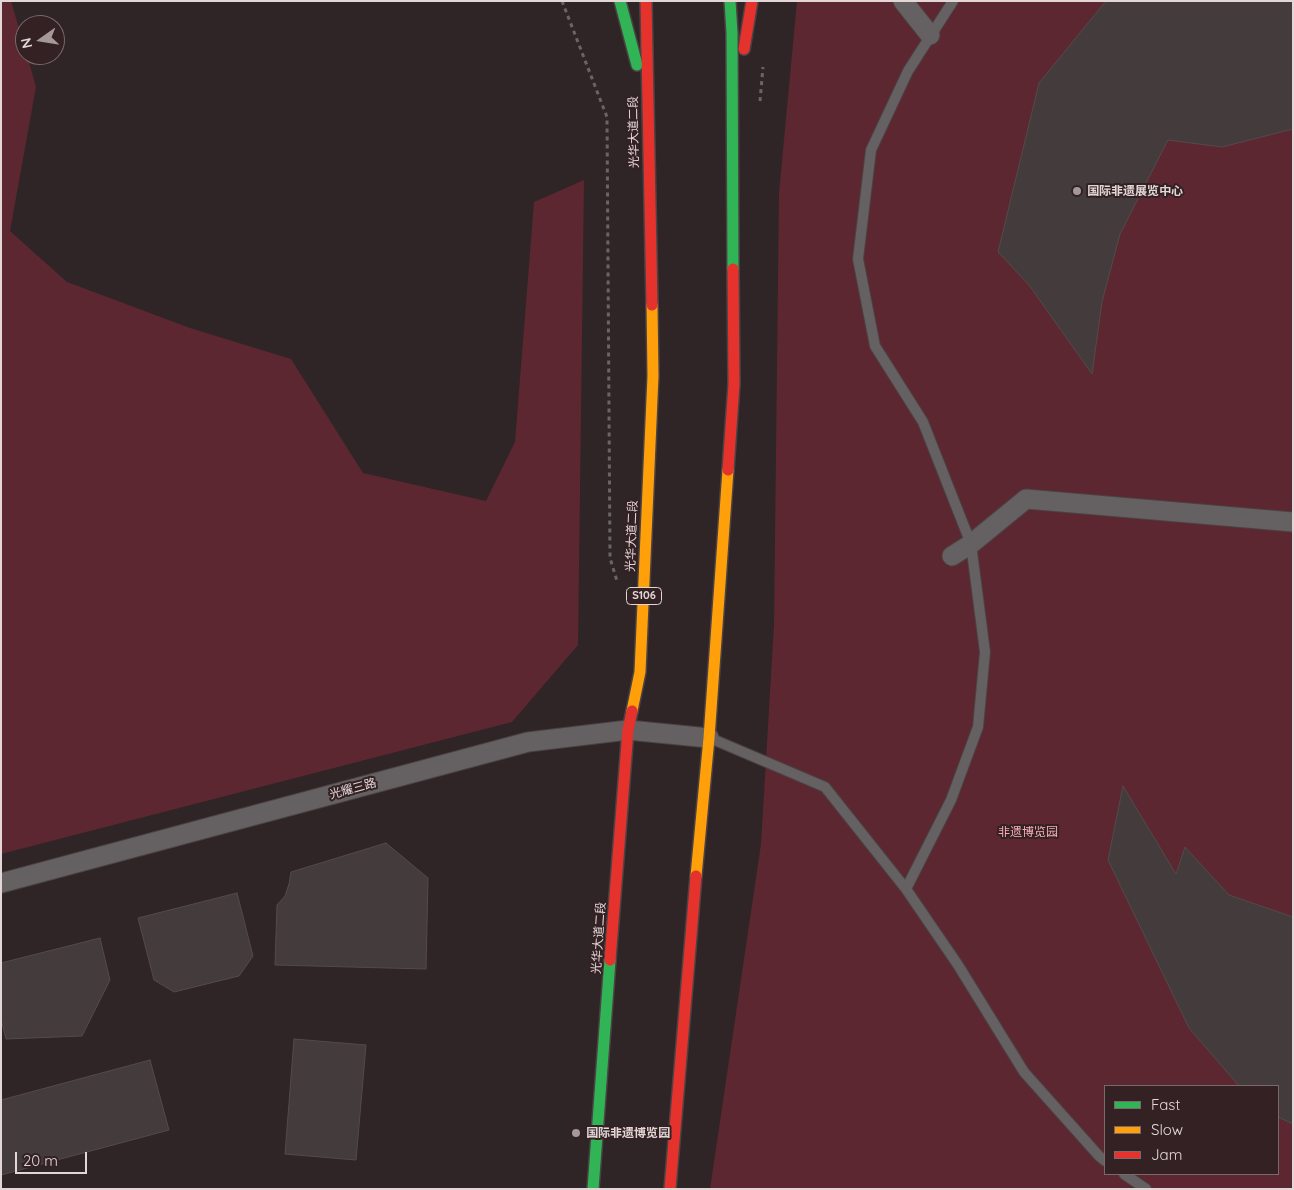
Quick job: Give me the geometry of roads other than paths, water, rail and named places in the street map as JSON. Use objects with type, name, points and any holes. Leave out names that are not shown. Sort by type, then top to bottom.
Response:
[{"type":"main road","points":[[620,1],[648,102]]},
{"type":"main road","name":"光华大道二段","points":[[593,1189],[628,730],[640,672],[653,376],[646,1]]},
{"type":"main road","points":[[670,1189],[698,846],[709,738],[734,384],[730,1]]},
{"type":"main road","points":[[732,130],[752,1]]},
{"type":"street","points":[[903,1],[930,36]]},
{"type":"street","points":[[952,556],[971,544],[1026,499],[1293,522]]},
{"type":"street","name":"光耀三路","points":[[1,883],[528,742],[628,730],[709,738]]},
{"type":"lane","points":[[906,889],[951,800],[978,727],[985,652],[971,544],[923,422],[875,346],[858,259],[871,150],[908,71],[952,1]]},
{"type":"lane","points":[[709,738],[825,787],[906,889],[958,965],[1024,1072],[1104,1160]]},
{"type":"lane","points":[[1125,1175],[1146,1189]]},
{"type":"place","name":"国际非遗展览中心","points":[[1077,191]]},
{"type":"place","name":"国际非遗博览园","points":[[576,1133]]},
{"type":"park label","name":"非遗博览园","points":[[1028,832]]}]
